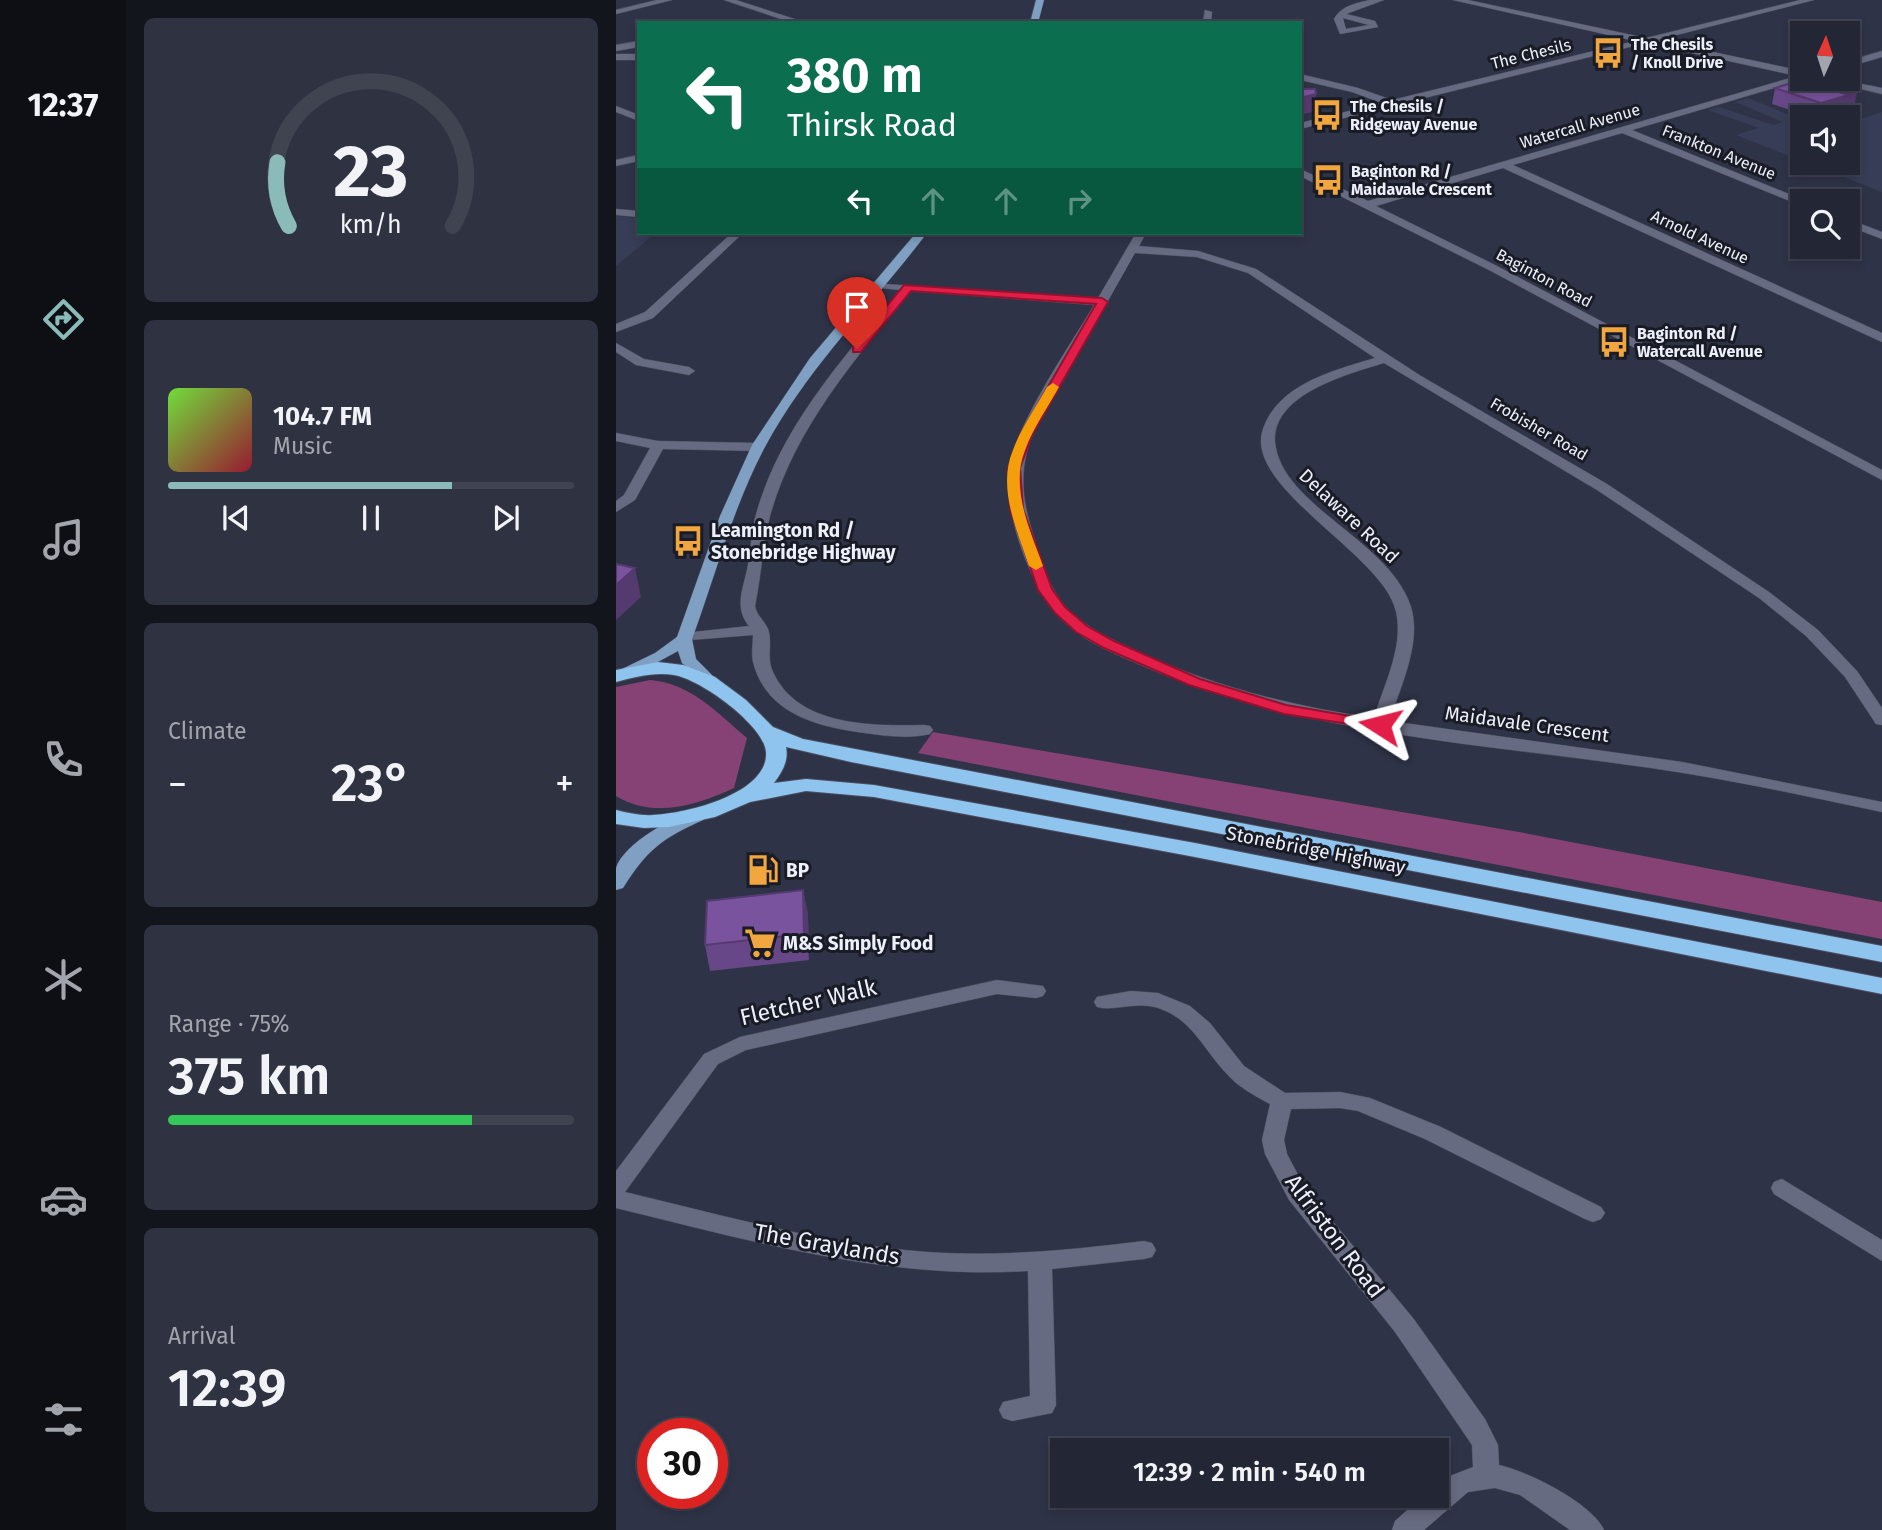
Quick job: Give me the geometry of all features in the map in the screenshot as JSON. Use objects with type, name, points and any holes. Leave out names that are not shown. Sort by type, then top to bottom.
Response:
[{"type":"highway","points":[[616,817],[653,822],[699,814],[740,798],[766,780],[774,768],[777,751],[766,731],[735,700],[707,678],[664,669],[622,674]]},
{"type":"highway","name":"Stonebridge Highway","points":[[766,731],[797,744],[851,756],[1882,954]]},
{"type":"highway","name":"Stonebridge Highway","points":[[740,798],[802,785],[833,785],[874,791],[1195,850],[1882,986]]},
{"type":"main road","points":[[1035,21],[1040,0]]},
{"type":"main road","points":[[707,678],[688,660],[684,639],[727,517],[758,446],[804,372],[874,285],[920,235]]},
{"type":"main road","points":[[622,674],[661,656],[684,639]]},
{"type":"main road","points":[[616,884],[634,854],[643,845],[699,814]]},
{"type":"street","points":[[616,12],[668,0]]},
{"type":"street","points":[[728,0],[796,21]]},
{"type":"street","points":[[1340,15],[1347,9],[1380,0]]},
{"type":"street","points":[[1457,0],[1790,73]]},
{"type":"street","name":"The Chesils","points":[[1302,125],[1810,0]]},
{"type":"street","points":[[1207,21],[1208,12]]},
{"type":"street","points":[[616,48],[637,44]]},
{"type":"street","points":[[1860,60],[1882,54]]},
{"type":"street","points":[[616,57],[637,57]]},
{"type":"street","points":[[1302,77],[1357,91],[1391,103]]},
{"type":"street","name":"Watercall Avenue","points":[[1367,205],[1790,80]]},
{"type":"street","points":[[1860,86],[1882,91]]},
{"type":"street","points":[[616,108],[627,104]]},
{"type":"street","points":[[616,108],[637,117]]},
{"type":"street","name":"Frankton Avenue","points":[[1623,130],[1790,198]]},
{"type":"street","points":[[616,163],[637,158]]},
{"type":"street","name":"Arnold Avenue","points":[[1504,165],[1882,338]]},
{"type":"street","name":"Baginton Road","points":[[1302,173],[1493,268],[1882,477]]},
{"type":"street","points":[[616,212],[637,214]]},
{"type":"street","points":[[1860,227],[1882,236]]},
{"type":"street","points":[[616,328],[649,315],[736,235]]},
{"type":"street","name":"Maidavale Crescent","points":[[1140,235],[1026,435],[1014,468],[1017,509],[1045,590],[1060,610],[1082,629],[1109,645],[1195,682],[1284,709],[1380,725],[1658,763],[1882,807]]},
{"type":"street","name":"Frobisher Road","points":[[1132,249],[1198,254],[1252,271],[1384,359],[1602,487],[1764,595],[1833,654],[1859,684],[1882,720]]},
{"type":"street","points":[[874,285],[1102,302]]},
{"type":"street","points":[[908,288],[813,406],[775,480],[763,519],[747,606],[748,615],[760,629],[760,662],[778,693],[794,708],[813,716],[858,727],[924,730]]},
{"type":"street","points":[[616,347],[640,362],[689,371]]},
{"type":"street","name":"Delaware Road","points":[[1380,725],[1405,638],[1403,604],[1382,569],[1281,478],[1268,453],[1267,439],[1273,417],[1283,405],[1304,390],[1384,359]]},
{"type":"street","points":[[616,437],[659,445],[758,446]]},
{"type":"street","points":[[616,508],[630,497],[659,445]]},
{"type":"street","points":[[684,639],[760,629]]},
{"type":"street","name":"Fletcher Walk","points":[[616,1188],[703,1068],[711,1059],[740,1044],[998,987],[1036,991]]},
{"type":"street","points":[[1104,1002],[1142,997],[1178,1009],[1202,1027],[1237,1072],[1251,1084],[1282,1101],[1340,1100],[1376,1109],[1433,1133],[1593,1213]]},
{"type":"street","name":"Alfriston Road","points":[[1282,1101],[1273,1140],[1276,1154],[1297,1194],[1404,1325],[1476,1427],[1485,1445],[1486,1475]]},
{"type":"street","points":[[1782,1188],[1882,1252]]},
{"type":"street","name":"The Graylands","points":[[616,1199],[835,1250],[902,1259],[975,1263],[1040,1261],[1144,1250]]},
{"type":"street","points":[[1012,1410],[1043,1405],[1040,1261]]},
{"type":"street","points":[[1405,1530],[1458,1484],[1486,1475],[1518,1481],[1532,1488],[1591,1530]]},
{"type":"shaded area","points":[[1748,98],[1790,115],[1790,156],[1736,135],[1759,128],[1707,110],[1719,107],[1774,125],[1783,122],[1735,102]]},
{"type":"shaded area","points":[[1882,112],[1882,192],[1839,175],[1860,175],[1860,119]]},
{"type":"shaded area","points":[[616,216],[637,218],[637,235],[654,235],[616,266]]},
{"type":"shaded area","points":[[650,680],[691,693],[747,738],[734,788],[706,800],[675,807],[645,807],[616,796],[616,687]]},
{"type":"shaded area","points":[[933,732],[1519,832],[1882,902],[1882,939],[918,753]]},
{"type":"building","points":[[1790,84],[1790,91],[1848,91],[1842,93],[1849,95],[1821,103],[1775,88]]},
{"type":"building","points":[[1302,89],[1315,89],[1316,94],[1302,98]]},
{"type":"building","points":[[616,564],[635,568],[616,585]]},
{"type":"building","points":[[803,890],[804,934],[705,945],[707,901]]},
{"type":"slow traffic","points":[[1036,566],[1017,509],[1013,478],[1018,451],[1053,387]]},
{"type":"place","name":"The Chesils / Knoll Drive","points":[[1608,53]]},
{"type":"place","name":"The Chesils / Ridgeway Avenue","points":[[1327,115]]},
{"type":"place","name":"Baginton Rd / Maidavale Crescent","points":[[1328,180]]},
{"type":"place","name":"Baginton Rd / Watercall Avenue","points":[[1614,342]]},
{"type":"place","name":"Leamington Rd / Stonebridge Highway","points":[[688,541]]},
{"type":"place","name":"BP","points":[[763,870]]},
{"type":"place","name":"M&S Simply Food","points":[[760,943]]},
{"type":"route","points":[[857,349],[908,288],[1102,302],[1026,435],[1014,468],[1013,489],[1017,509],[1045,590],[1060,610],[1082,629],[1157,667],[1235,696],[1284,709],[1380,725]]}]
